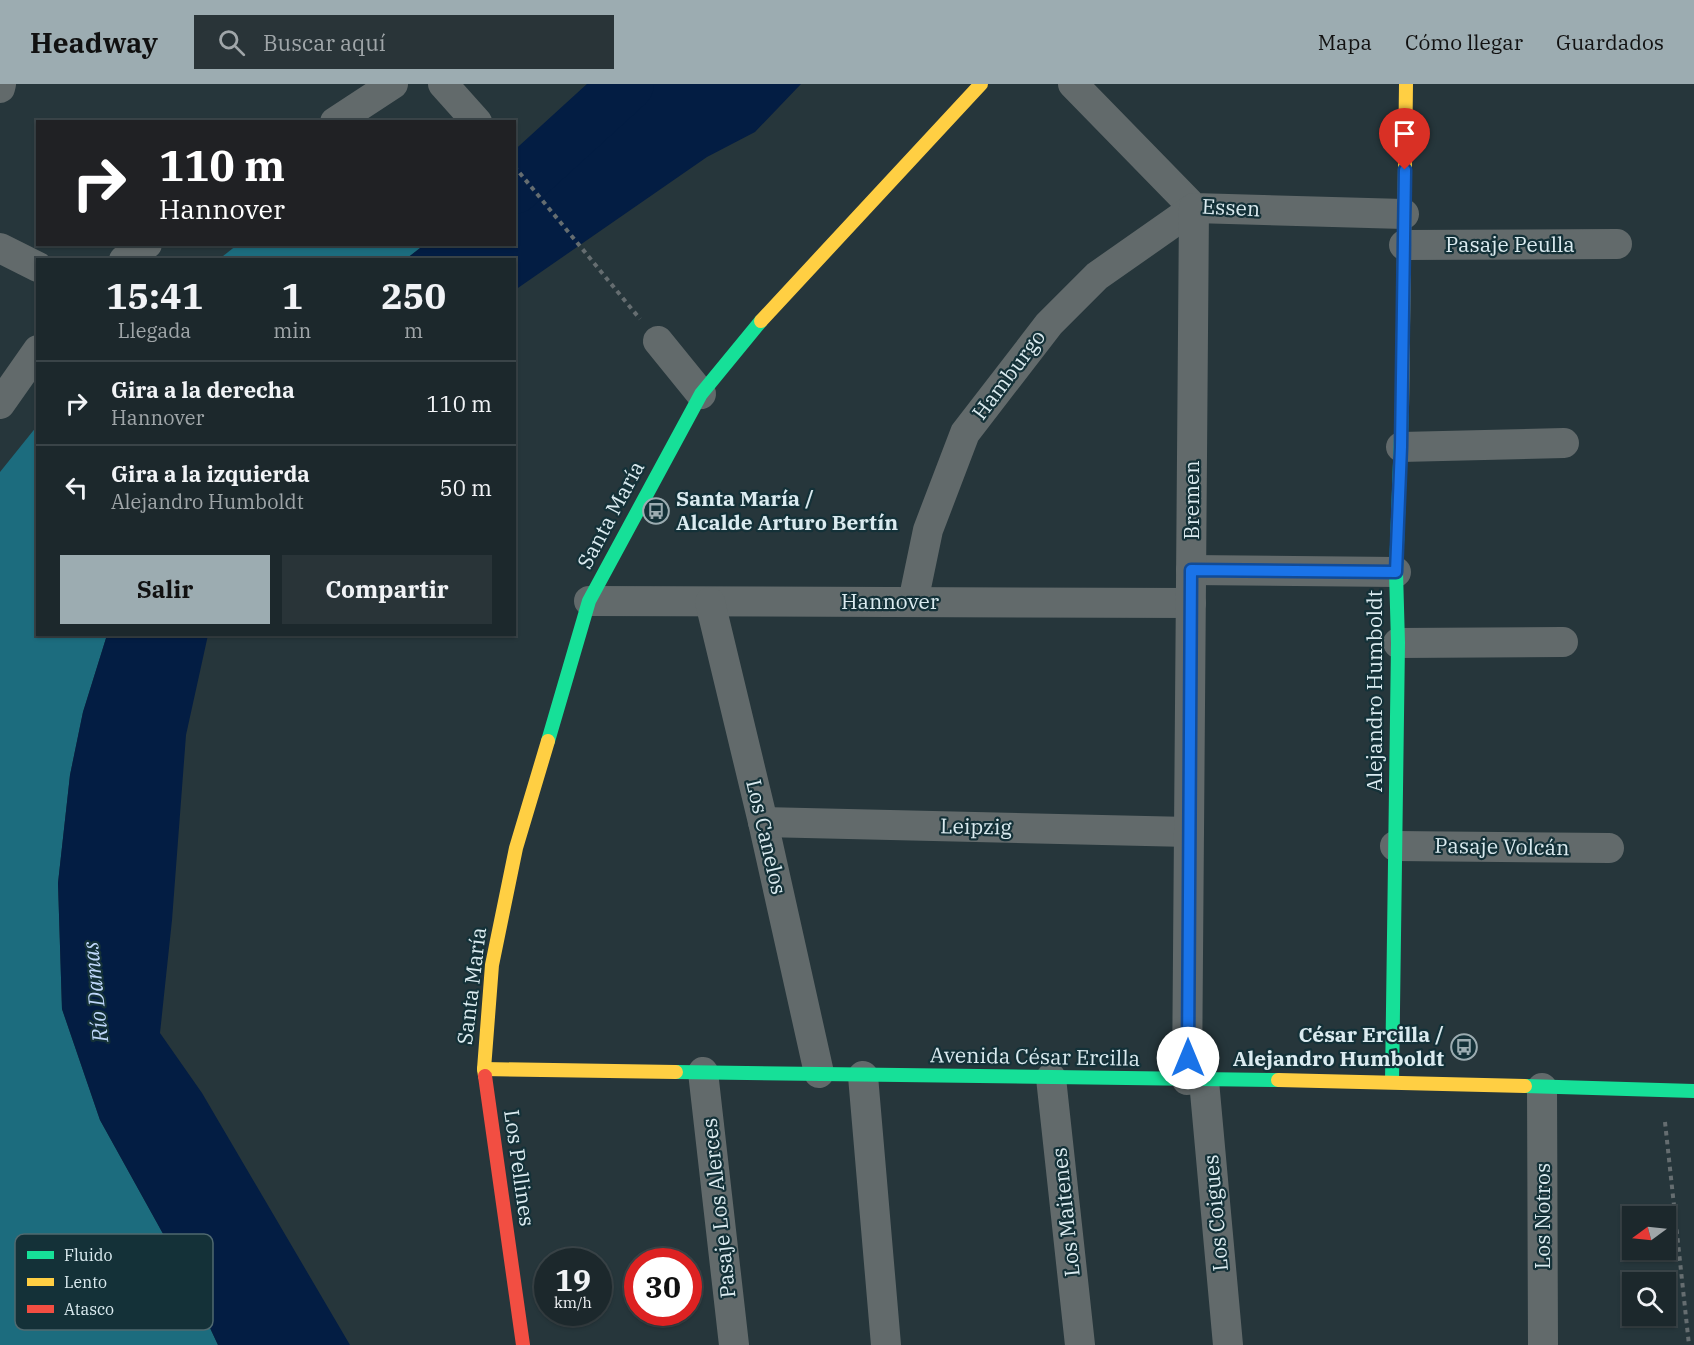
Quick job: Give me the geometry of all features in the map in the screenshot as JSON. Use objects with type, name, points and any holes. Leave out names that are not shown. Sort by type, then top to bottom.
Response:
[{"type":"street","points":[[338,120],[393,84]]},
{"type":"street","points":[[443,84],[475,120]]},
{"type":"street","name":"Santa María","points":[[484,1069],[492,965],[516,848],[589,601],[701,394],[745,338],[981,84]]},
{"type":"street","name":"Essen","points":[[1073,84],[1194,208],[1404,214]]},
{"type":"street","name":"Alejandro Humboldt","points":[[1392,1082],[1398,643],[1396,572],[1401,447],[1406,84]]},
{"type":"street","name":"Bremen","points":[[1194,208],[1189,832],[1196,1081]]},
{"type":"street","name":"Hamburgo","points":[[913,602],[928,530],[965,433],[1049,324],[1097,276],[1194,208]]},
{"type":"street","name":"Pasaje Peulla","points":[[1404,245],[1617,244]]},
{"type":"street","points":[[127,258],[144,246]]},
{"type":"street","points":[[0,248],[36,266]]},
{"type":"street","points":[[658,341],[701,394]]},
{"type":"street","points":[[0,404],[36,353]]},
{"type":"street","points":[[1401,447],[1564,443]]},
{"type":"street","points":[[1191,570],[1396,572]]},
{"type":"street","name":"Hannover","points":[[589,601],[1191,603]]},
{"type":"street","name":"Los Canelos","points":[[710,602],[763,822],[819,1073]]},
{"type":"street","points":[[1398,643],[1563,642]]},
{"type":"street","name":"Leipzig","points":[[763,822],[1189,832]]},
{"type":"street","name":"Pasaje Volcán","points":[[1395,846],[1610,848]]},
{"type":"street","name":"Avenida César Ercilla","points":[[484,1069],[1196,1081],[1392,1082],[1694,1091]]},
{"type":"street","name":"Los Pellines","points":[[484,1069],[523,1345]]},
{"type":"street","name":"Pasaje Los Alerces","points":[[704,1071],[734,1345]]},
{"type":"street","points":[[863,1076],[886,1345]]},
{"type":"street","name":"Los Maitenes","points":[[1051,1078],[1080,1345]]},
{"type":"street","name":"Los Coigues","points":[[1196,1081],[1228,1345]]},
{"type":"street","name":"Los Notros","points":[[1542,1088],[1543,1345]]},
{"type":"path","points":[[516,168],[658,341]]},
{"type":"path","points":[[1662,1090],[1689,1345]]},
{"type":"shaded area","points":[[236,246],[423,246],[407,258],[221,258]]},
{"type":"shaded area","points":[[36,427],[36,636],[107,636],[83,712],[70,775],[58,883],[62,1009],[100,1120],[163,1234],[15,1234],[15,1330],[211,1330],[218,1345],[0,1345],[0,472]]},
{"type":"water","points":[[653,84],[801,84],[755,132],[707,157],[516,289],[516,258],[407,258],[423,246],[516,246],[516,177],[616,118]]},
{"type":"water","points":[[107,636],[208,636],[186,735],[172,920],[160,1033],[202,1093],[350,1345],[218,1345],[211,1330],[213,1330],[213,1234],[163,1234],[100,1120],[62,1009],[58,883],[70,775],[83,712]]},
{"type":"waterway","name":"Río Damas","points":[[516,185],[627,84]]},
{"type":"traffic: fast","points":[[548,741],[589,601],[701,394],[761,321]]},
{"type":"traffic: fast","points":[[1392,1082],[1398,643],[1396,572],[1402,408]]},
{"type":"traffic: fast","points":[[676,1072],[1278,1080]]},
{"type":"traffic: fast","points":[[1525,1086],[1694,1091]]},
{"type":"traffic: slow","points":[[761,321],[981,84]]},
{"type":"traffic: slow","points":[[1402,408],[1406,84]]},
{"type":"traffic: slow","points":[[485,1076],[492,965],[516,848],[548,741]]},
{"type":"traffic: slow","points":[[484,1069],[676,1072]]},
{"type":"traffic: slow","points":[[1278,1080],[1525,1086]]},
{"type":"traffic: jam","points":[[485,1076],[523,1345]]},
{"type":"place","name":"Santa María / Alcalde Arturo Bertín","points":[[656,511]]},
{"type":"place","name":"César Ercilla / Alejandro Humboldt","points":[[1464,1047]]},
{"type":"route","points":[[1188,1058],[1191,570],[1396,572],[1401,447],[1405,170]]}]
